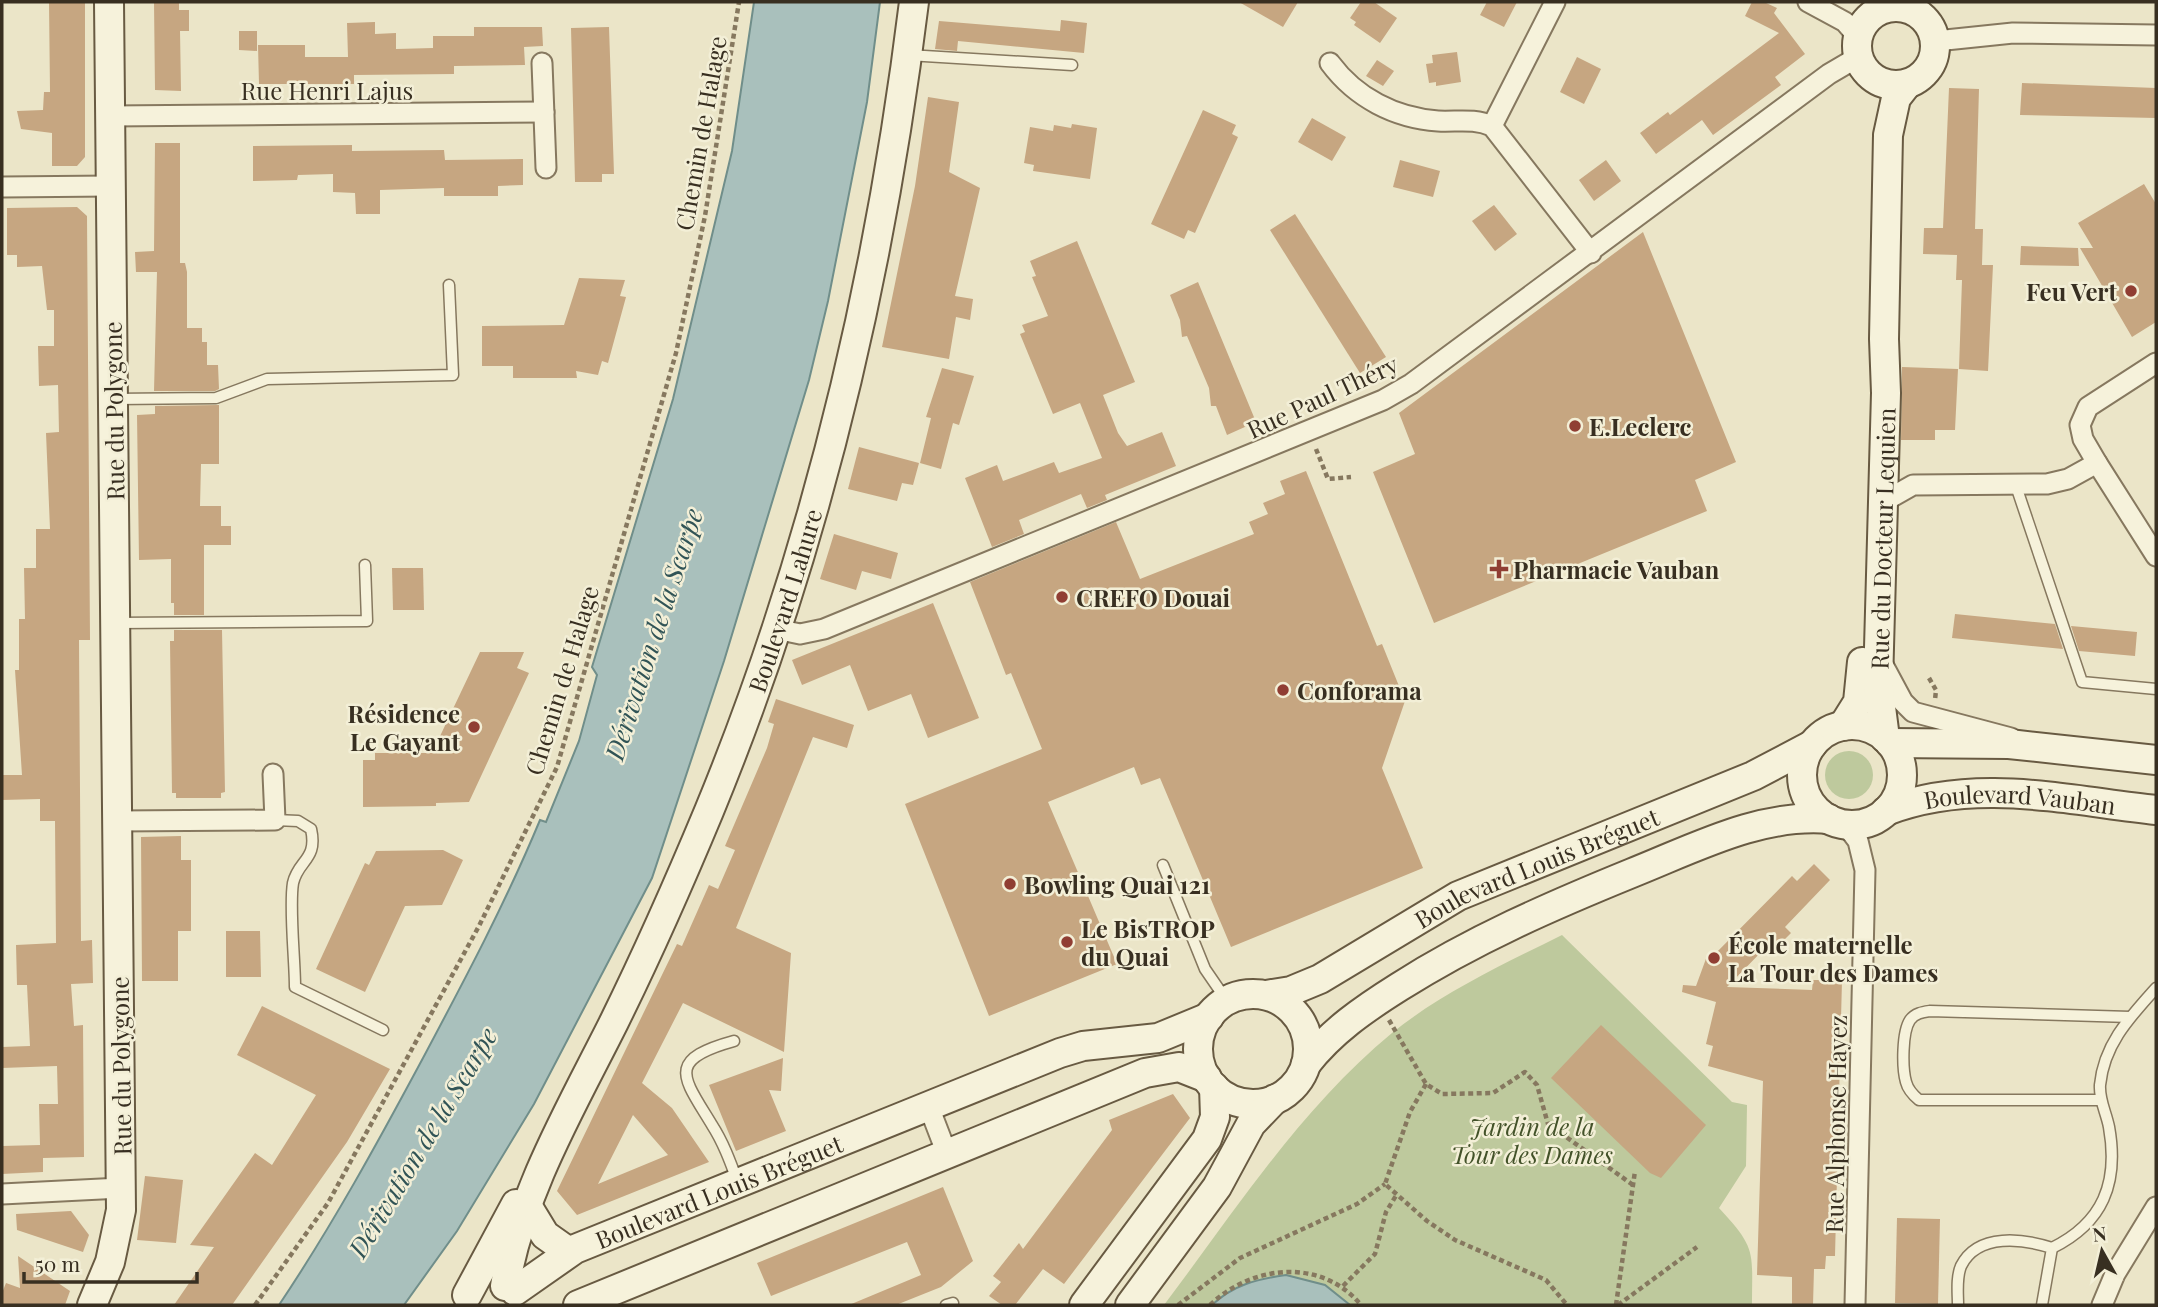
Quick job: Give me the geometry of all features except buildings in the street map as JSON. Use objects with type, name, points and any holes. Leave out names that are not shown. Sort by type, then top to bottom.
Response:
[{"type":"main road","name":"Rue du Polygone","points":[[92,1305],[119,1231],[121,1188],[109,2]]},
{"type":"main road","name":"Boulevard Lahure","points":[[515,1294],[528,1207],[543,1165],[636,978],[691,855],[776,629],[817,492],[844,385],[880,218],[914,2]]},
{"type":"main road","points":[[1887,5],[1917,8],[1929,23],[1936,41],[1935,54],[1927,70],[1907,84],[1889,85],[1863,57],[1866,21],[1887,5]]},
{"type":"main road","name":"Rue du Docteur Lequien","points":[[1863,57],[1888,135]]},
{"type":"main road","name":"Rue du Docteur Lequien","points":[[1887,740],[1878,693],[1886,393],[1884,339],[1888,135],[1896,98],[1907,84]]},
{"type":"main road","name":"Rue du Docteur Lequien","points":[[1843,726],[1855,710],[1862,682],[1871,430],[1884,339]]},
{"type":"main road","points":[[1843,726],[1865,727],[1887,740],[1900,763],[1901,778],[1898,793],[1886,811],[1867,822],[1837,822],[1811,804],[1802,782],[1805,759],[1812,745],[1829,731],[1843,726]]},
{"type":"main road","name":"Boulevard Vauban","points":[[1887,740],[2031,746],[2156,760]]},
{"type":"main road","name":"Boulevard Louis Bréguet","points":[[1266,995],[1306,986],[1458,896],[1753,776],[1812,745]]},
{"type":"main road","name":"Boulevard Vauban","points":[[1886,811],[1935,795],[1978,792],[2156,810]]},
{"type":"main road","name":"Boulevard Louis Bréguet","points":[[1306,1064],[1334,1033],[1380,999],[1455,952],[1512,924],[1714,840],[1786,819],[1837,822]]},
{"type":"main road","points":[[1084,1305],[1207,1139],[1214,1117],[1210,1082],[1198,1047],[1218,1009],[1250,994],[1266,995],[1283,1003],[1301,1021],[1307,1038],[1306,1064],[1294,1085],[1275,1099],[1251,1124],[1217,1187],[1130,1305]]},
{"type":"main road","name":"Boulevard Louis Bréguet","points":[[515,1294],[569,1252],[1072,1049],[1158,1038],[1218,1009]]},
{"type":"main road","points":[[578,1305],[1154,1070],[1179,1068],[1210,1082],[1242,1102],[1259,1103],[1275,1099]]},
{"type":"main road","name":"Boulevard Lahure","points":[[464,1300],[513,1208],[543,1165]]},
{"type":"main road","points":[[528,1207],[545,1235],[569,1252]]},
{"type":"main road","points":[[464,1300],[485,1285],[515,1294]]},
{"type":"street","points":[[1492,126],[1555,2]]},
{"type":"street","points":[[1808,2],[1850,25],[1863,57]]},
{"type":"street","points":[[1936,41],[2013,33],[2156,35]]},
{"type":"street","name":"Rue Paul Théry","points":[[776,629],[800,634],[824,629],[1383,400],[1412,384],[1839,67],[1863,57]]},
{"type":"street","points":[[542,63],[546,168]]},
{"type":"street","points":[[1330,63],[1358,93],[1390,109],[1425,119],[1473,121],[1492,126],[1591,253]]},
{"type":"street","name":"Rue Henri Lajus","points":[[110,116],[544,112]]},
{"type":"street","points":[[2,187],[111,186]]},
{"type":"street","points":[[2156,363],[2082,413],[2080,432],[2156,556]]},
{"type":"street","points":[[1883,502],[1900,490],[1924,484],[2016,486],[2058,482],[2097,463]]},
{"type":"street","points":[[1879,656],[1903,702],[1913,712],[1990,731],[2031,746]]},
{"type":"street","points":[[117,821],[275,820],[273,774]]},
{"type":"street","name":"Rue Alphonse Hayez","points":[[1837,822],[1862,849],[1865,870],[1855,1305]]},
{"type":"street","points":[[929,1107],[947,1154]]},
{"type":"street","points":[[2,1194],[121,1188]]},
{"type":"street","points":[[2102,1305],[2115,1274],[2156,1207]]},
{"type":"lane","points":[[907,55],[1072,65]]},
{"type":"lane","points":[[113,399],[216,398],[267,379],[453,375],[449,285]]},
{"type":"lane","points":[[2016,486],[2082,682],[2156,689]]},
{"type":"lane","points":[[115,622],[367,621],[365,565]]},
{"type":"lane","points":[[275,820],[298,821],[311,829],[314,843],[309,859],[293,881],[295,987],[383,1030]]},
{"type":"lane","points":[[1163,865],[1205,969],[1218,1009]]},
{"type":"lane","points":[[1958,1305],[1961,1268],[1970,1255],[1999,1241],[2026,1240],[2052,1248],[2072,1238],[2092,1222],[2109,1182],[2113,1155],[2101,1100],[2101,1084],[2107,1057],[2120,1029],[2156,988]]},
{"type":"lane","points":[[2101,1100],[1919,1100],[1910,1093],[1905,1081],[1906,1031],[1911,1020],[1919,1013],[1930,1011],[2130,1017]]},
{"type":"lane","points":[[734,1041],[708,1048],[695,1056],[687,1077],[689,1091],[717,1133],[738,1184]]},
{"type":"lane","points":[[2042,1305],[2052,1248]]},
{"type":"path","name":"Chemin de Halage","points":[[255,1305],[328,1203],[479,926],[557,767],[676,353],[705,216],[739,2]]},
{"type":"path","points":[[1309,432],[1328,479],[1350,477]]},
{"type":"path","points":[[1929,678],[1936,690]]},
{"type":"path","points":[[1380,999],[1394,1031],[1426,1084],[1443,1094],[1493,1093],[1525,1072],[1537,1085],[1548,1124],[1633,1185]]},
{"type":"path","points":[[1178,1305],[1240,1258],[1357,1204],[1385,1184],[1410,1112],[1426,1084]]},
{"type":"path","points":[[1617,1305],[1635,1171]]},
{"type":"path","points":[[1385,1184],[1427,1221],[1455,1240],[1546,1280],[1567,1305]]},
{"type":"path","points":[[1343,1286],[1375,1254],[1386,1212],[1397,1194]]},
{"type":"path","points":[[1617,1305],[1697,1247]]},
{"type":"path","points":[[1210,1305],[1247,1280],[1280,1270],[1320,1276],[1343,1286],[1362,1305]]},
{"type":"green space","points":[[1849,751],[1866,758],[1873,775],[1866,792],[1849,799],[1832,792],[1825,775],[1832,758]]},
{"type":"green space","name":"Jardin de la Tour des Dames","points":[[1562,935],[1732,1102],[1747,1105],[1746,1166],[1719,1208],[1740,1233],[1750,1252],[1752,1305],[1164,1305],[1270,1162],[1328,1094],[1359,1063],[1392,1033],[1432,1004]]},
{"type":"water","name":"Dérivation de la Scarpe","points":[[754,2],[880,2],[867,102],[828,301],[809,380],[724,661],[652,878],[534,1104],[457,1231],[404,1305],[279,1305],[372,1152],[470,970],[540,820],[546,822],[579,741],[597,675],[592,667],[673,399],[732,151]]},
{"type":"water","points":[[1286,1275],[1325,1285],[1350,1305],[1212,1305],[1228,1292],[1246,1284]]},
{"type":"place","name":"Feu Vert","points":[[2131,291]]},
{"type":"place","name":"E.Leclerc","points":[[1575,426]]},
{"type":"place","name":"Pharmacie Vauban","points":[[1499,569]]},
{"type":"place","name":"CREFO Douai","points":[[1062,597]]},
{"type":"place","name":"Conforama","points":[[1283,690]]},
{"type":"place","name":"Résidence Le Gayant","points":[[474,727]]},
{"type":"place","name":"Bowling Quai 121","points":[[1010,884]]},
{"type":"place","name":"Le BisTROP du Quai","points":[[1067,942]]},
{"type":"place","name":"École maternelle La Tour des Dames","points":[[1714,958]]}]
